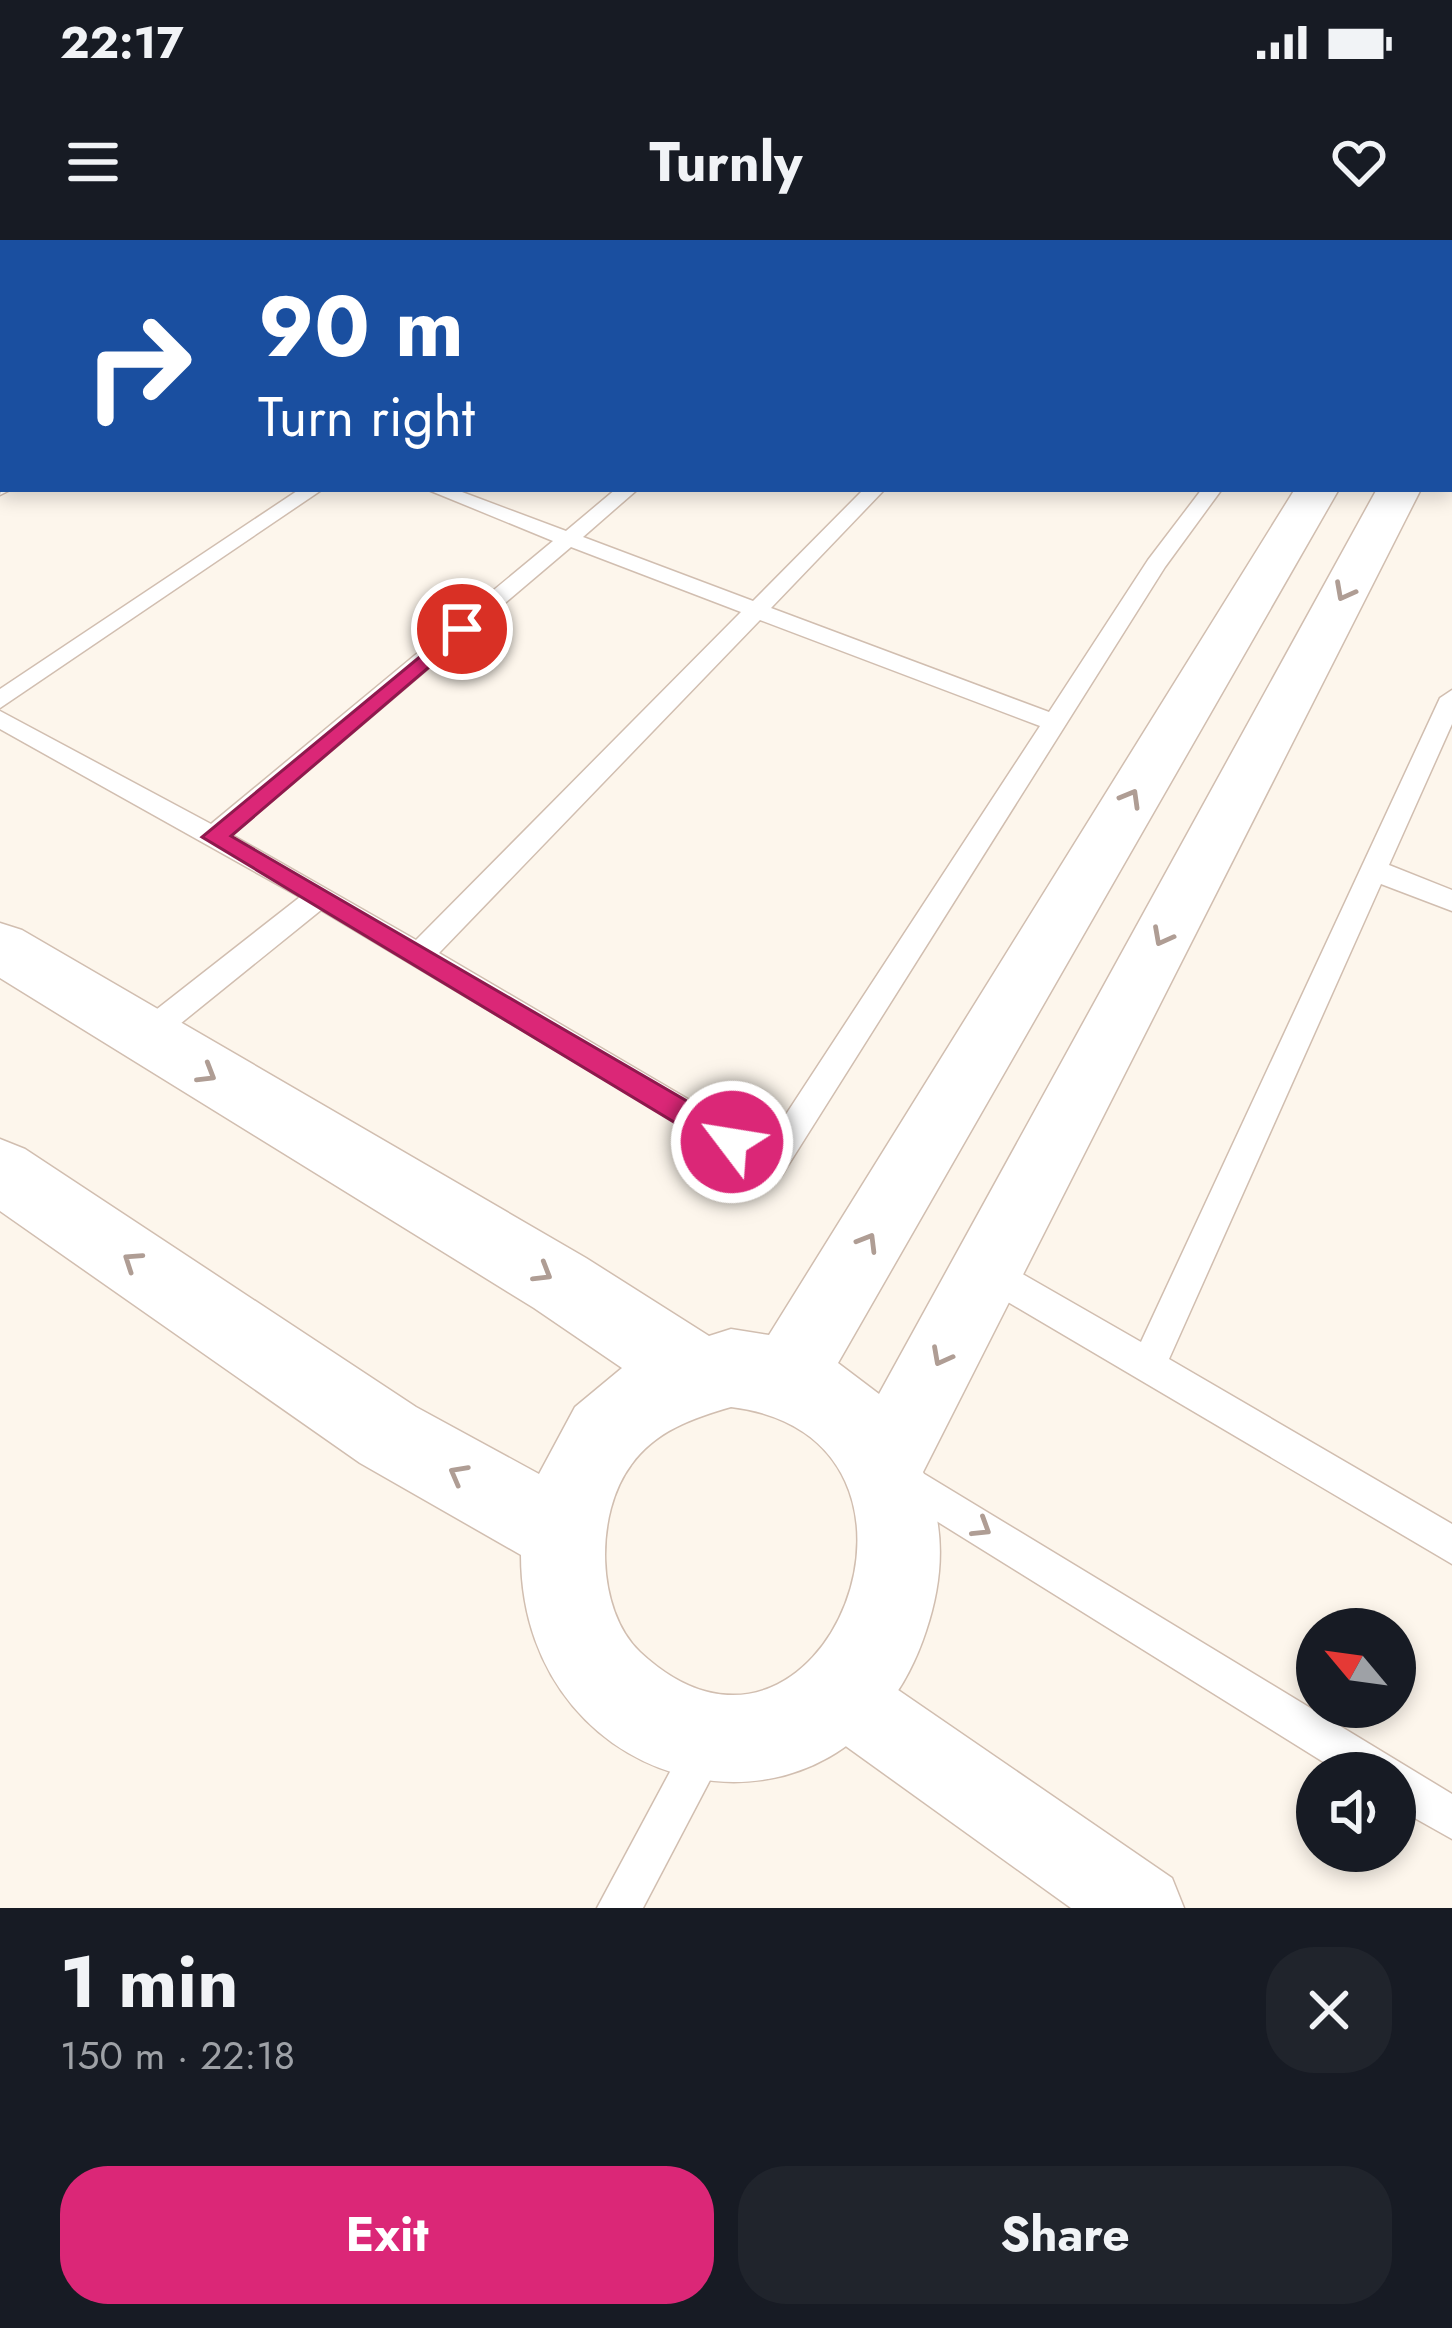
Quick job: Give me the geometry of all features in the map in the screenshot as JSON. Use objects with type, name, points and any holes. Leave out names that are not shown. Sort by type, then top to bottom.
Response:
[{"type":"street","points":[[786,1379],[1315,492]]},
{"type":"street","points":[[883,1466],[1397,492]]},
{"type":"street","points":[[0,947],[560,1283],[695,1372]]},
{"type":"street","points":[[0,1171],[388,1435],[560,1531]]},
{"type":"street","points":[[731,1368],[804,1385],[849,1419],[883,1466],[901,1524],[900,1586],[880,1645],[842,1696],[790,1729],[729,1741],[669,1728],[617,1693],[580,1642],[563,1581],[560,1531],[581,1467],[610,1423],[650,1391],[695,1372],[731,1368]]},
{"type":"street","points":[[842,1696],[1142,1908]]},
{"type":"lane","points":[[0,700],[309,492]]},
{"type":"lane","points":[[444,492],[1054,723]]},
{"type":"lane","points":[[214,837],[624,492]]},
{"type":"lane","points":[[419,955],[872,492]]},
{"type":"lane","points":[[0,719],[320,896],[771,1165],[1156,565],[1210,492]]},
{"type":"lane","points":[[1148,1366],[1452,698]]},
{"type":"lane","points":[[1374,870],[1452,901]]},
{"type":"lane","points":[[144,1036],[320,896]]},
{"type":"lane","points":[[986,1271],[1452,1545]]},
{"type":"lane","points":[[883,1466],[1345,1752]]},
{"type":"lane","points":[[619,1908],[712,1737]]},
{"type":"lane","points":[[1416,1796],[1452,1818]]},
{"type":"route","points":[[462,629],[214,837],[732,1142]]}]
